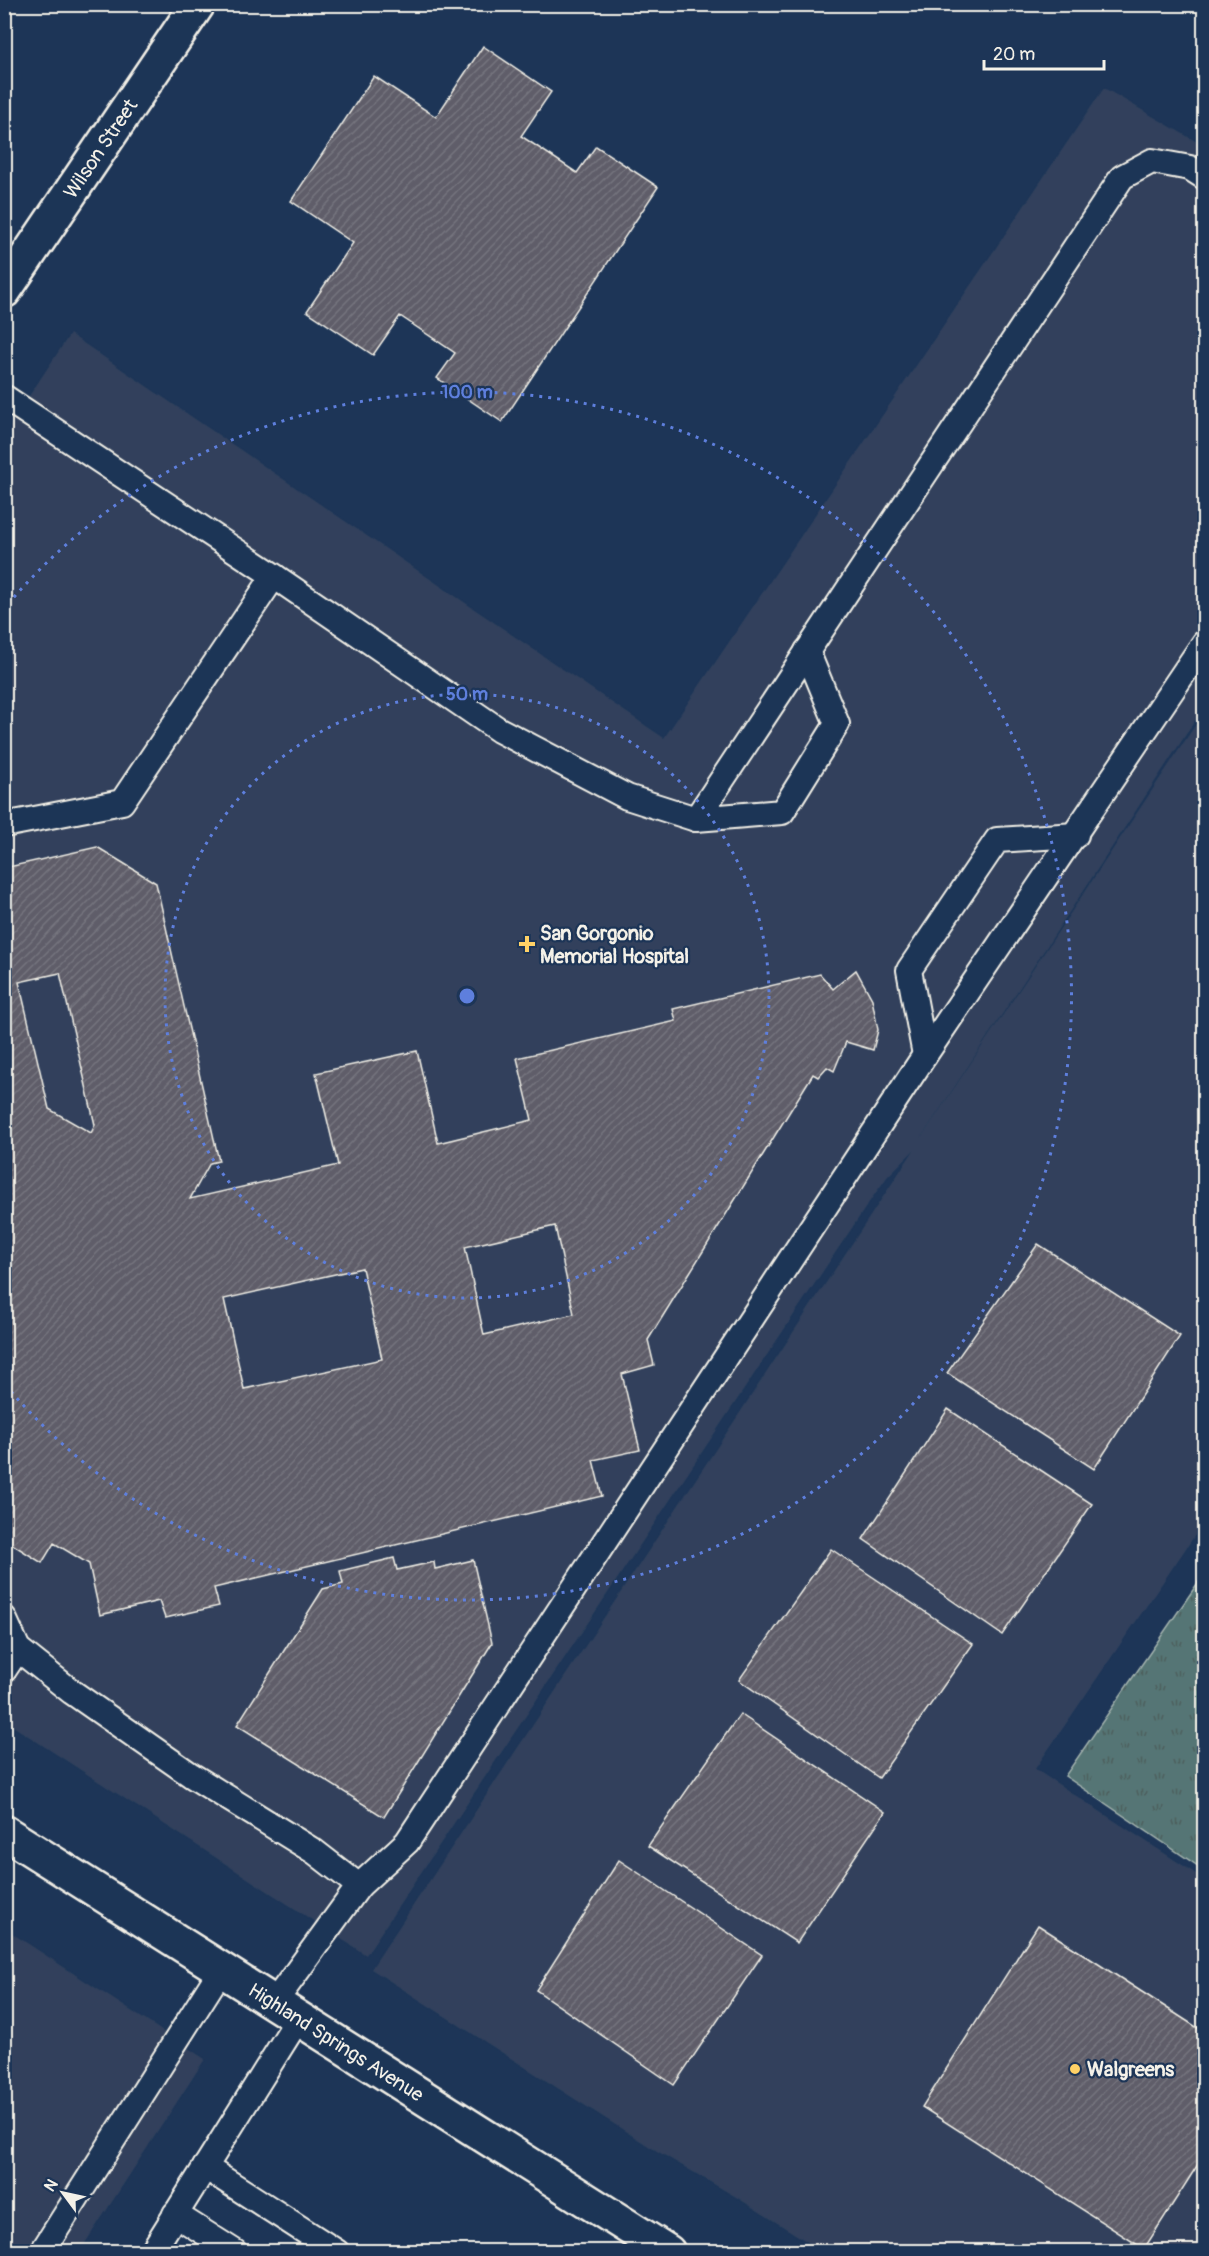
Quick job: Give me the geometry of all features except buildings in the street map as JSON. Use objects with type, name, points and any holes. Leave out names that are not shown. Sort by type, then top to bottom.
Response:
[{"type":"main road","name":"Wilson Street","points":[[4,291],[198,4]]},
{"type":"main road","name":"Highland Springs Avenue","points":[[4,1832],[657,2248]]},
{"type":"lane","points":[[696,819],[1122,177],[1152,161],[1190,168],[1204,177]]},
{"type":"lane","points":[[4,396],[500,730],[627,797],[696,819],[782,812],[837,724],[807,651]]},
{"type":"lane","points":[[4,825],[122,802],[274,576]]},
{"type":"lane","points":[[152,2252],[205,2168],[286,2011],[359,1886],[407,1842],[925,1055],[1204,643]]},
{"type":"lane","points":[[925,1055],[909,970],[997,840],[1076,835]]},
{"type":"lane","points":[[4,1618],[18,1649],[72,1692],[173,1762],[315,1852],[359,1886]]},
{"type":"lane","points":[[4,1670],[18,1649]]},
{"type":"lane","points":[[42,2252],[220,1970]]},
{"type":"lane","points":[[205,2168],[336,2252]]},
{"type":"lane","points":[[175,2214],[235,2252]]},
{"type":"shaded area","name":"San Gorgonio Memorial Hospital","points":[[1104,88],[1204,146],[1204,707],[919,1141],[1204,712],[1204,1522],[1035,1769],[1204,1879],[1204,2251],[822,2251],[650,2147],[371,1969],[914,1150],[888,1176],[872,1198],[366,1955],[5,1721],[4,434],[70,334],[664,738]]},
{"type":"shaded area","points":[[4,1928],[205,2059],[80,2251],[5,2251]]},
{"type":"green space","points":[[1204,1574],[1204,1870],[1065,1776]]},
{"type":"place","name":"San Gorgonio Memorial Hospital","points":[[527,944]]},
{"type":"place","name":"Walgreens","points":[[1075,2069]]}]
